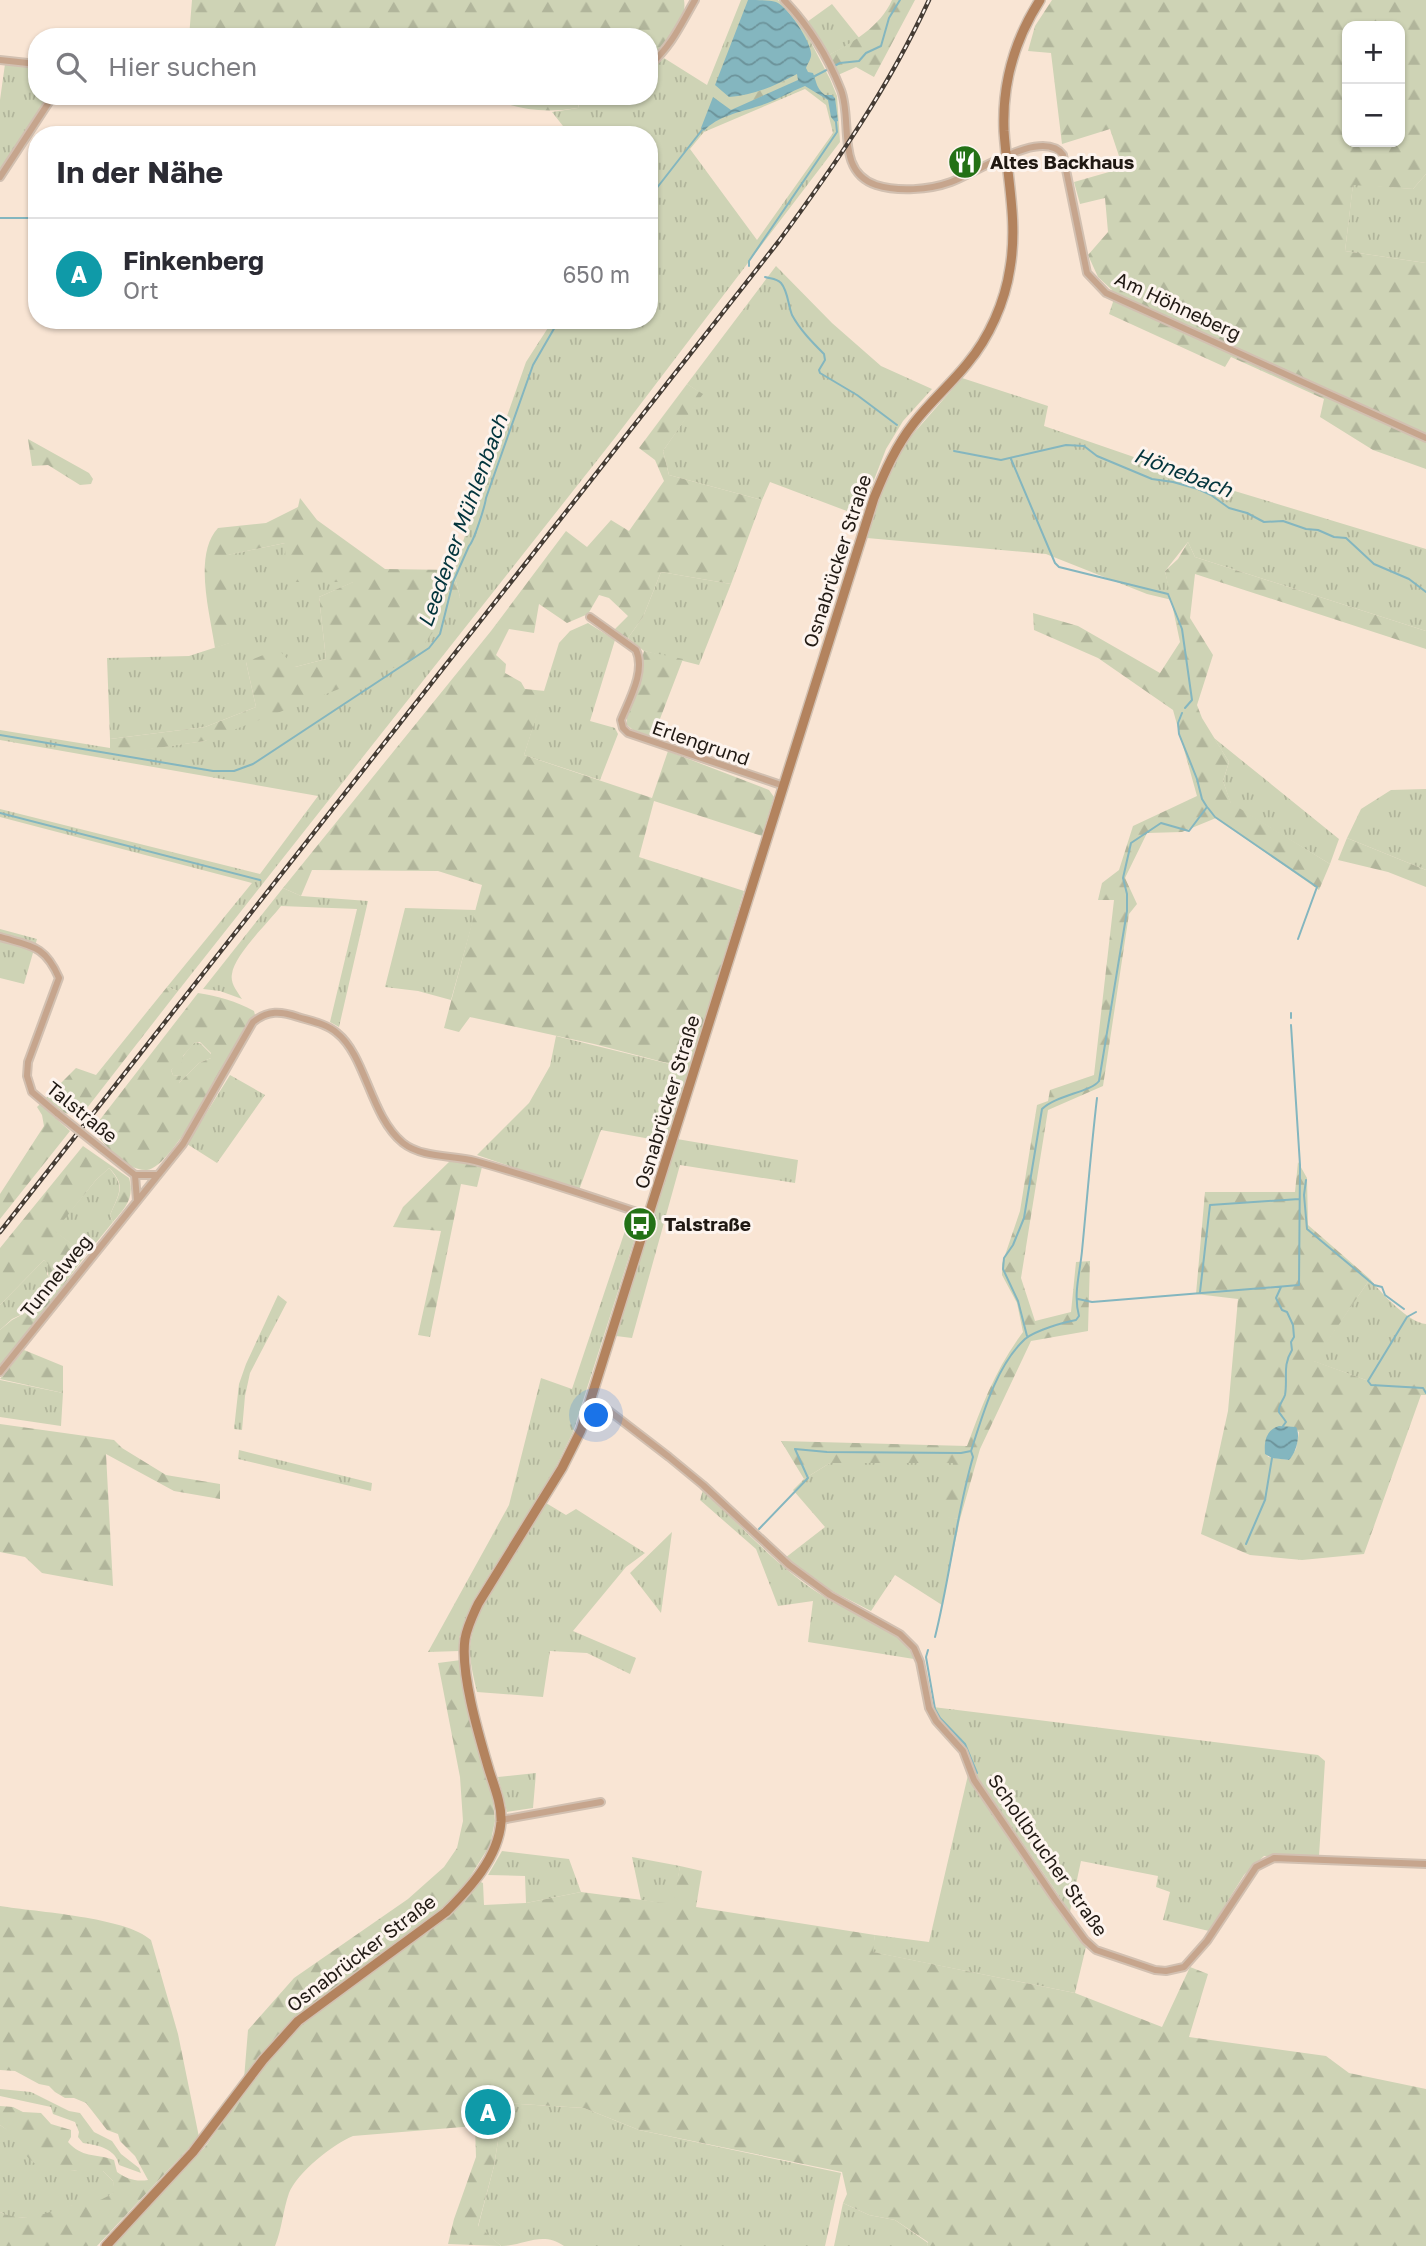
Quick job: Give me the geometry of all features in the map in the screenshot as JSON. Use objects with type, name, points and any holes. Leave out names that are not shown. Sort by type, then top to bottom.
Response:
[{"type":"main road","name":"Osnabrücker Straße","points":[[106,2246],[193,2152],[270,2050],[298,2021],[423,1931],[464,1894],[494,1849],[501,1820],[499,1803],[467,1674],[466,1639],[478,1604],[573,1448],[590,1401],[884,473],[913,424],[968,363],[982,343],[1004,296],[1010,270],[1013,223],[1004,108],[1009,69],[1027,20],[1040,0]]},
{"type":"street","points":[[658,57],[681,30],[695,0]]},
{"type":"street","points":[[783,0],[797,14],[835,77],[842,93],[849,157],[855,168],[875,184],[895,188],[939,186],[1007,156]]},
{"type":"street","points":[[0,60],[28,63]]},
{"type":"street","points":[[33,126],[47,105]]},
{"type":"street","points":[[0,177],[28,134]]},
{"type":"street","name":"Am Höhneberg","points":[[1007,156],[1046,145],[1059,149],[1063,155],[1087,273],[1106,293],[1426,438]]},
{"type":"street","name":"Erlengrund","points":[[590,617],[636,650],[639,657],[637,677],[621,720],[628,733],[784,786]]},
{"type":"street","name":"Talstraße","points":[[0,937],[46,954],[59,978],[29,1062],[27,1076],[32,1092],[135,1175]]},
{"type":"street","points":[[137,1201],[190,1134],[254,1022],[263,1014],[286,1013],[327,1026],[345,1040],[386,1123],[402,1142],[416,1151],[472,1161],[649,1216]]},
{"type":"street","points":[[137,1201],[135,1175],[158,1175]]},
{"type":"street","name":"Tunnelweg","points":[[0,1372],[137,1201]]},
{"type":"street","name":"Schollbrucher Straße","points":[[590,1401],[604,1408],[703,1485],[789,1565],[830,1595],[893,1629],[914,1648],[920,1662],[929,1708],[936,1721],[963,1751],[974,1780],[1085,1940],[1096,1950],[1154,1970],[1166,1971],[1184,1967],[1207,1941],[1256,1867],[1274,1858],[1426,1864]]},
{"type":"street","points":[[501,1820],[601,1802]]},
{"type":"green space","points":[[192,0],[684,0],[679,26],[658,52],[658,28],[190,28]]},
{"type":"green space","points":[[741,0],[778,0],[802,25],[830,79],[837,96],[840,142],[614,439],[178,991],[167,987],[252,883],[0,817],[0,809],[260,874],[318,796],[0,740],[0,730],[110,748],[110,754],[205,741],[460,597],[453,570],[526,362],[547,329],[658,329],[658,126],[563,126],[552,112],[578,108],[579,105],[658,105],[658,64],[664,58],[707,85]],"holes":[[[805,89],[826,105],[833,133],[757,240],[690,149],[704,132]]]},
{"type":"green space","points":[[892,0],[915,0],[874,77],[856,67],[838,75],[829,55],[873,26]]},
{"type":"green space","points":[[1052,0],[1426,0],[1426,174],[1413,189],[1353,185],[1345,251],[1426,263],[1426,469],[1373,450],[1320,417],[1324,399],[1231,357],[1225,367],[1109,314],[1113,302],[1112,290],[1098,277],[1088,255],[1108,232],[1105,198],[1080,204],[1074,182],[1123,168],[1110,129],[1062,144],[1051,53],[1028,51],[1035,26]]},
{"type":"green space","points":[[832,4],[860,39],[829,55],[807,22]]},
{"type":"green space","points":[[5,64],[28,67],[28,105],[43,105],[0,171],[0,100]]},
{"type":"green space","points":[[798,74],[799,80],[731,110],[724,105],[729,97],[765,89]]},
{"type":"green space","points":[[512,105],[579,105],[578,108],[564,110]]},
{"type":"green space","points":[[1426,174],[1426,263],[1345,251],[1353,184],[1413,189]]},
{"type":"green space","points":[[776,266],[832,323],[881,366],[932,389],[903,421],[886,449],[860,516],[770,482],[762,500],[669,475],[663,451],[702,394],[687,384]]},
{"type":"green space","points":[[962,378],[1048,406],[1044,426],[1218,486],[1426,549],[1426,631],[1195,557],[1188,542],[1165,571],[1172,600],[1147,594],[1046,554],[867,538],[881,493],[906,442]]},
{"type":"green space","points":[[687,384],[703,394],[663,451],[669,475],[762,500],[731,584],[661,572],[643,617],[628,638],[614,630],[628,616],[609,598],[599,595],[588,614],[567,623],[539,604],[534,633],[509,629],[496,655],[506,664],[505,673],[521,682],[525,689],[545,691],[524,755],[652,798],[668,751],[769,790],[774,797],[762,836],[654,801],[639,857],[744,891],[690,1069],[594,1044],[470,1017],[459,1032],[444,1028],[482,885],[438,871],[312,870],[301,896],[283,888],[491,631],[566,531],[587,547],[611,520],[629,531],[664,481],[655,460],[639,448]]},
{"type":"green space","points":[[28,439],[89,473],[93,479],[91,484],[80,485],[48,465],[32,466]]},
{"type":"green space","points":[[300,498],[317,520],[385,569],[453,570],[460,597],[411,661],[205,741],[110,755],[110,739],[205,727],[256,707],[246,662],[278,649],[295,667],[326,659],[319,597],[353,582],[286,582],[285,543],[228,555],[230,643],[215,648],[207,602],[206,553],[210,539],[218,528],[266,523],[298,507]]},
{"type":"green space","points":[[1188,542],[1195,557],[1426,631],[1426,649],[1195,574],[1190,618],[1213,655],[1197,705],[1229,762],[1223,781],[1231,803],[1330,864],[1319,890],[1216,818],[1182,832],[1147,833],[1125,878],[1137,904],[1129,914],[1103,1086],[1048,1110],[1021,1278],[1035,1321],[1071,1312],[1076,1262],[1090,1261],[1088,1331],[1031,1341],[980,1449],[960,1519],[940,1517],[954,1463],[830,1463],[804,1479],[781,1441],[967,1446],[997,1373],[1023,1332],[1017,1303],[1002,1275],[1002,1264],[1020,1211],[1037,1105],[1048,1101],[1050,1090],[1094,1075],[1114,900],[1098,900],[1102,883],[1119,870],[1133,826],[1197,796],[1173,710],[1098,658],[1034,630],[1033,613],[1078,626],[1160,673],[1180,642],[1165,571],[1178,559]]},
{"type":"green space","points":[[285,543],[356,581],[319,597],[326,659],[295,667],[246,662],[256,707],[205,727],[110,739],[107,658],[189,656],[229,643],[227,555]]},
{"type":"green space","points":[[661,572],[731,584],[699,665],[644,651],[628,638],[643,617]]},
{"type":"green space","points":[[588,623],[615,640],[590,721],[615,728],[618,734],[600,780],[524,755],[559,643],[570,631]]},
{"type":"green space","points":[[644,651],[683,659],[653,737],[627,725]]},
{"type":"green space","points":[[1214,738],[1339,839],[1330,864],[1231,804],[1223,781],[1229,762]]},
{"type":"green space","points":[[1426,789],[1426,870],[1347,838],[1361,809],[1391,790]]},
{"type":"green space","points":[[1347,838],[1426,870],[1426,887],[1388,872],[1338,860]]},
{"type":"green space","points":[[283,888],[301,896],[368,901],[339,1027],[330,1022],[357,909],[281,906],[245,948],[234,966],[232,981],[242,999],[220,991],[203,989]]},
{"type":"green space","points":[[405,908],[476,910],[451,1000],[418,991],[385,987]]},
{"type":"green space","points":[[0,929],[37,939],[24,984],[0,978]]},
{"type":"green space","points":[[167,987],[178,991],[80,1117],[65,1113],[46,1098],[76,1068],[96,1075]]},
{"type":"green space","points":[[198,993],[227,999],[254,1011],[255,1015],[246,1025],[186,1130],[158,1164],[147,1170],[131,1166],[116,1156],[92,1130]],"holes":[[[195,1042],[200,1042],[211,1053],[211,1058],[199,1063],[179,1083],[181,1076],[173,1075],[171,1070],[182,1062],[183,1056]]]},
{"type":"green space","points":[[556,1036],[690,1069],[667,1142],[601,1130],[579,1190],[477,1155],[529,1103],[550,1066]]},
{"type":"green space","points":[[195,1042],[200,1043],[211,1054],[211,1058],[199,1063],[179,1083],[180,1076],[173,1075],[171,1070]]},
{"type":"green space","points":[[230,1075],[265,1095],[217,1163],[187,1144]]},
{"type":"green space","points":[[40,1104],[70,1131],[0,1219],[0,1194],[44,1126],[37,1107]]},
{"type":"green space","points":[[677,1139],[798,1160],[795,1183],[680,1165],[632,1338],[616,1336]]},
{"type":"green space","points":[[83,1146],[129,1178],[131,1191],[128,1202],[113,1222],[110,1215],[120,1185],[109,1168],[55,1231],[86,1255],[62,1287],[54,1286],[48,1275],[48,1264],[44,1260],[0,1305],[0,1248]]},
{"type":"green space","points":[[451,1160],[482,1167],[477,1187],[461,1184],[430,1337],[418,1335],[441,1231],[393,1227],[403,1207]]},
{"type":"green space","points":[[1298,1162],[1307,1178],[1308,1225],[1370,1279],[1314,1361],[1366,1380],[1426,1380],[1426,1395],[1421,1395],[1364,1554],[1302,1560],[1250,1555],[1201,1534],[1228,1411],[1238,1299],[1196,1294],[1205,1192],[1295,1192]],"holes":[[[1293,1428],[1299,1432],[1296,1449],[1289,1460],[1268,1457],[1265,1448],[1268,1434]]]},
{"type":"green space","points":[[109,1168],[119,1185],[110,1215],[113,1222],[86,1255],[54,1231]]},
{"type":"green space","points":[[629,1219],[636,1223],[637,1232],[573,1432],[554,1471],[473,1601],[459,1638],[459,1651],[428,1652],[509,1505],[541,1378],[572,1389]]},
{"type":"green space","points":[[44,1260],[49,1264],[47,1274],[54,1286],[62,1287],[59,1291],[48,1290],[27,1312],[12,1319],[0,1330],[0,1305]]},
{"type":"green space","points":[[1370,1279],[1404,1313],[1426,1324],[1426,1380],[1366,1380],[1313,1361]]},
{"type":"green space","points":[[48,1290],[59,1291],[0,1366],[0,1330],[27,1312]]},
{"type":"green space","points":[[278,1295],[287,1302],[250,1373],[242,1430],[234,1429],[239,1384]]},
{"type":"green space","points":[[24,1350],[63,1366],[63,1393],[0,1379]]},
{"type":"green space","points":[[0,1380],[63,1393],[61,1426],[0,1417]]},
{"type":"green space","points":[[0,1424],[114,1440],[122,1448],[166,1475],[220,1484],[220,1499],[174,1491],[106,1454],[113,1586],[42,1573],[25,1557],[0,1552]]},
{"type":"green space","points":[[239,1450],[372,1483],[371,1491],[238,1459]]},
{"type":"green space","points":[[830,1463],[955,1463],[941,1516],[960,1519],[942,1605],[895,1575],[871,1611],[832,1591],[785,1558],[825,1527],[793,1490],[804,1479]]},
{"type":"green space","points":[[703,1490],[762,1548],[794,1575],[828,1599],[889,1630],[908,1648],[914,1659],[808,1642],[813,1601],[778,1606],[756,1549],[700,1500]]},
{"type":"green space","points":[[546,1503],[566,1515],[576,1509],[645,1553],[626,1567],[573,1631],[636,1658],[630,1674],[587,1653],[550,1651],[543,1697],[477,1692],[470,1655],[471,1637],[477,1618],[498,1577]]},
{"type":"green space","points":[[672,1532],[661,1613],[630,1573]]},
{"type":"green space","points":[[461,1660],[493,1801],[495,1821],[490,1845],[470,1877],[483,1883],[484,1905],[526,1903],[581,1892],[673,1904],[680,1866],[702,1871],[696,1907],[875,1935],[873,1952],[1075,1993],[1162,2027],[1190,1967],[1208,1974],[1189,2037],[1326,2056],[1349,2073],[1426,2089],[1426,2246],[927,2246],[928,2242],[895,2220],[869,2215],[843,2203],[847,2194],[842,2172],[639,2130],[584,2108],[504,2103],[494,2166],[478,2226],[501,2246],[448,2244],[476,2157],[475,2126],[353,2136],[345,2140],[316,2160],[293,2185],[275,2246],[113,2246],[205,2147],[240,2097],[248,2030],[294,1978],[408,1899],[444,1867],[457,1848],[463,1821],[460,1777],[438,1663]]},
{"type":"green space","points":[[933,1707],[1318,1755],[1325,1761],[1319,1856],[1264,1856],[1244,1875],[1209,1931],[1163,1920],[1170,1892],[1156,1887],[1158,1876],[1081,1861],[1070,1912],[978,1778],[967,1749]]},
{"type":"green space","points":[[536,1773],[533,1808],[507,1812],[498,1777]]},
{"type":"green space","points":[[968,1775],[1086,1947],[1075,1993],[872,1952],[875,1935],[929,1942]]},
{"type":"green space","points":[[502,1851],[569,1859],[581,1892],[526,1903],[525,1876],[488,1875]]},
{"type":"green space","points":[[632,1857],[680,1866],[674,1905],[641,1900]]},
{"type":"green space","points":[[0,1906],[102,1921],[139,1932],[151,1940],[178,2034],[199,2137],[97,2246],[0,2246],[0,2212],[18,2217],[34,2216],[96,2201],[114,2192],[113,2181],[103,2171],[57,2170],[33,2162],[10,2133],[0,2125],[0,2106],[41,2113],[51,2124],[71,2130],[68,2142],[78,2151],[114,2160],[117,2172],[128,2178],[148,2180],[135,2156],[120,2141],[118,2134],[107,2130],[86,2103],[65,2098],[49,2086],[39,2084],[15,2071],[0,2070]]},
{"type":"green space","points":[[0,2089],[31,2092],[69,2111],[80,2113],[94,2132],[112,2141],[141,2173],[119,2165],[114,2155],[106,2149],[83,2143],[78,2137],[75,2122],[53,2114],[51,2107],[0,2096]]},
{"type":"green space","points":[[504,2103],[584,2108],[639,2130],[841,2173],[825,2246],[564,2246],[556,2241],[540,2239],[501,2246],[478,2227],[494,2166]]},
{"type":"green space","points":[[0,2125],[9,2131],[33,2162],[75,2171],[103,2171],[113,2181],[115,2192],[97,2203],[70,2206],[39,2217],[11,2217],[0,2212]]},
{"type":"green space","points":[[843,2203],[869,2215],[895,2220],[928,2243],[927,2246],[834,2246]]},
{"type":"water","points":[[748,0],[776,2],[792,17],[810,47],[811,57],[806,68],[813,73],[822,92],[835,98],[838,121],[835,122],[831,117],[828,100],[805,86],[765,104],[722,118],[704,131],[701,128],[713,97],[731,110],[798,80],[797,74],[764,89],[729,97],[715,85]]},
{"type":"water","points":[[1279,1426],[1296,1427],[1297,1430],[1297,1444],[1289,1460],[1272,1458],[1265,1454],[1267,1437],[1271,1430]]},
{"type":"waterway","name":"Leedener Mühlenbach","points":[[813,77],[840,63],[859,61],[866,53],[881,46],[889,18],[900,0]]},
{"type":"waterway","name":"Hönebach","points":[[749,266],[749,261],[837,132],[836,122]]},
{"type":"waterway","name":"Leedener Mühlenbach","points":[[658,186],[702,130]]},
{"type":"waterway","points":[[0,218],[28,218]]},
{"type":"waterway","name":"Hönebach","points":[[765,277],[781,283],[795,321],[824,354],[825,360],[820,373],[857,395],[897,425]]},
{"type":"waterway","name":"Leedener Mühlenbach","points":[[0,735],[213,771],[234,771],[253,764],[429,648],[440,634],[453,582],[482,515],[533,365],[554,329]]},
{"type":"waterway","name":"Hönebach","points":[[954,451],[1001,460],[1066,445],[1084,446],[1097,456],[1152,479],[1198,489],[1229,508],[1264,522],[1283,521],[1334,537],[1346,538],[1374,564],[1409,579],[1426,592]]},
{"type":"waterway","points":[[1011,459],[1059,567],[1168,594],[1182,629],[1192,700],[1185,708]]},
{"type":"waterway","points":[[1027,1336],[1018,1301],[1003,1269],[1004,1258],[1013,1245],[1024,1218],[1042,1109],[1099,1081],[1127,911],[1123,878],[1131,843],[1161,823],[1189,831],[1207,807],[1179,734],[1178,723],[1182,713]]},
{"type":"waterway","points":[[1208,808],[1215,817],[1317,887],[1298,939]]},
{"type":"waterway","points":[[0,813],[260,880]]},
{"type":"waterway","points":[[1291,1013],[1291,1018]]},
{"type":"waterway","points":[[1078,1299],[1092,1302],[1299,1285],[1300,1165],[1291,1025]]},
{"type":"waterway","points":[[935,1637],[973,1457],[971,1451],[998,1377],[1025,1339],[1042,1330],[1076,1320],[1079,1316],[1077,1292],[1097,1098]]},
{"type":"waterway","points":[[1306,1180],[1304,1195],[1307,1229],[1374,1285],[1382,1287],[1385,1295],[1404,1309]]},
{"type":"waterway","points":[[1200,1292],[1210,1205],[1299,1199]]},
{"type":"waterway","points":[[1281,1287],[1276,1298],[1282,1310],[1287,1312],[1293,1325],[1294,1337],[1286,1367],[1285,1395],[1279,1410],[1286,1422],[1283,1426]]},
{"type":"waterway","points":[[1416,1312],[1407,1317],[1368,1381],[1371,1385],[1423,1388],[1426,1393]]},
{"type":"waterway","points":[[759,1529],[808,1478],[795,1449],[827,1452],[971,1451]]},
{"type":"waterway","points":[[1246,1544],[1265,1500],[1272,1458]]},
{"type":"waterway","points":[[928,1650],[926,1657],[935,1709],[965,1744],[977,1773]]},
{"type":"railway","points":[[0,1232],[779,241],[860,125],[897,64],[929,0]]},
{"type":"place","name":"Altes Backhaus","points":[[965,162]]},
{"type":"place","name":"Talstraße","points":[[640,1224]]},
{"type":"place","name":"Finkenberg","points":[[488,2112]]}]
